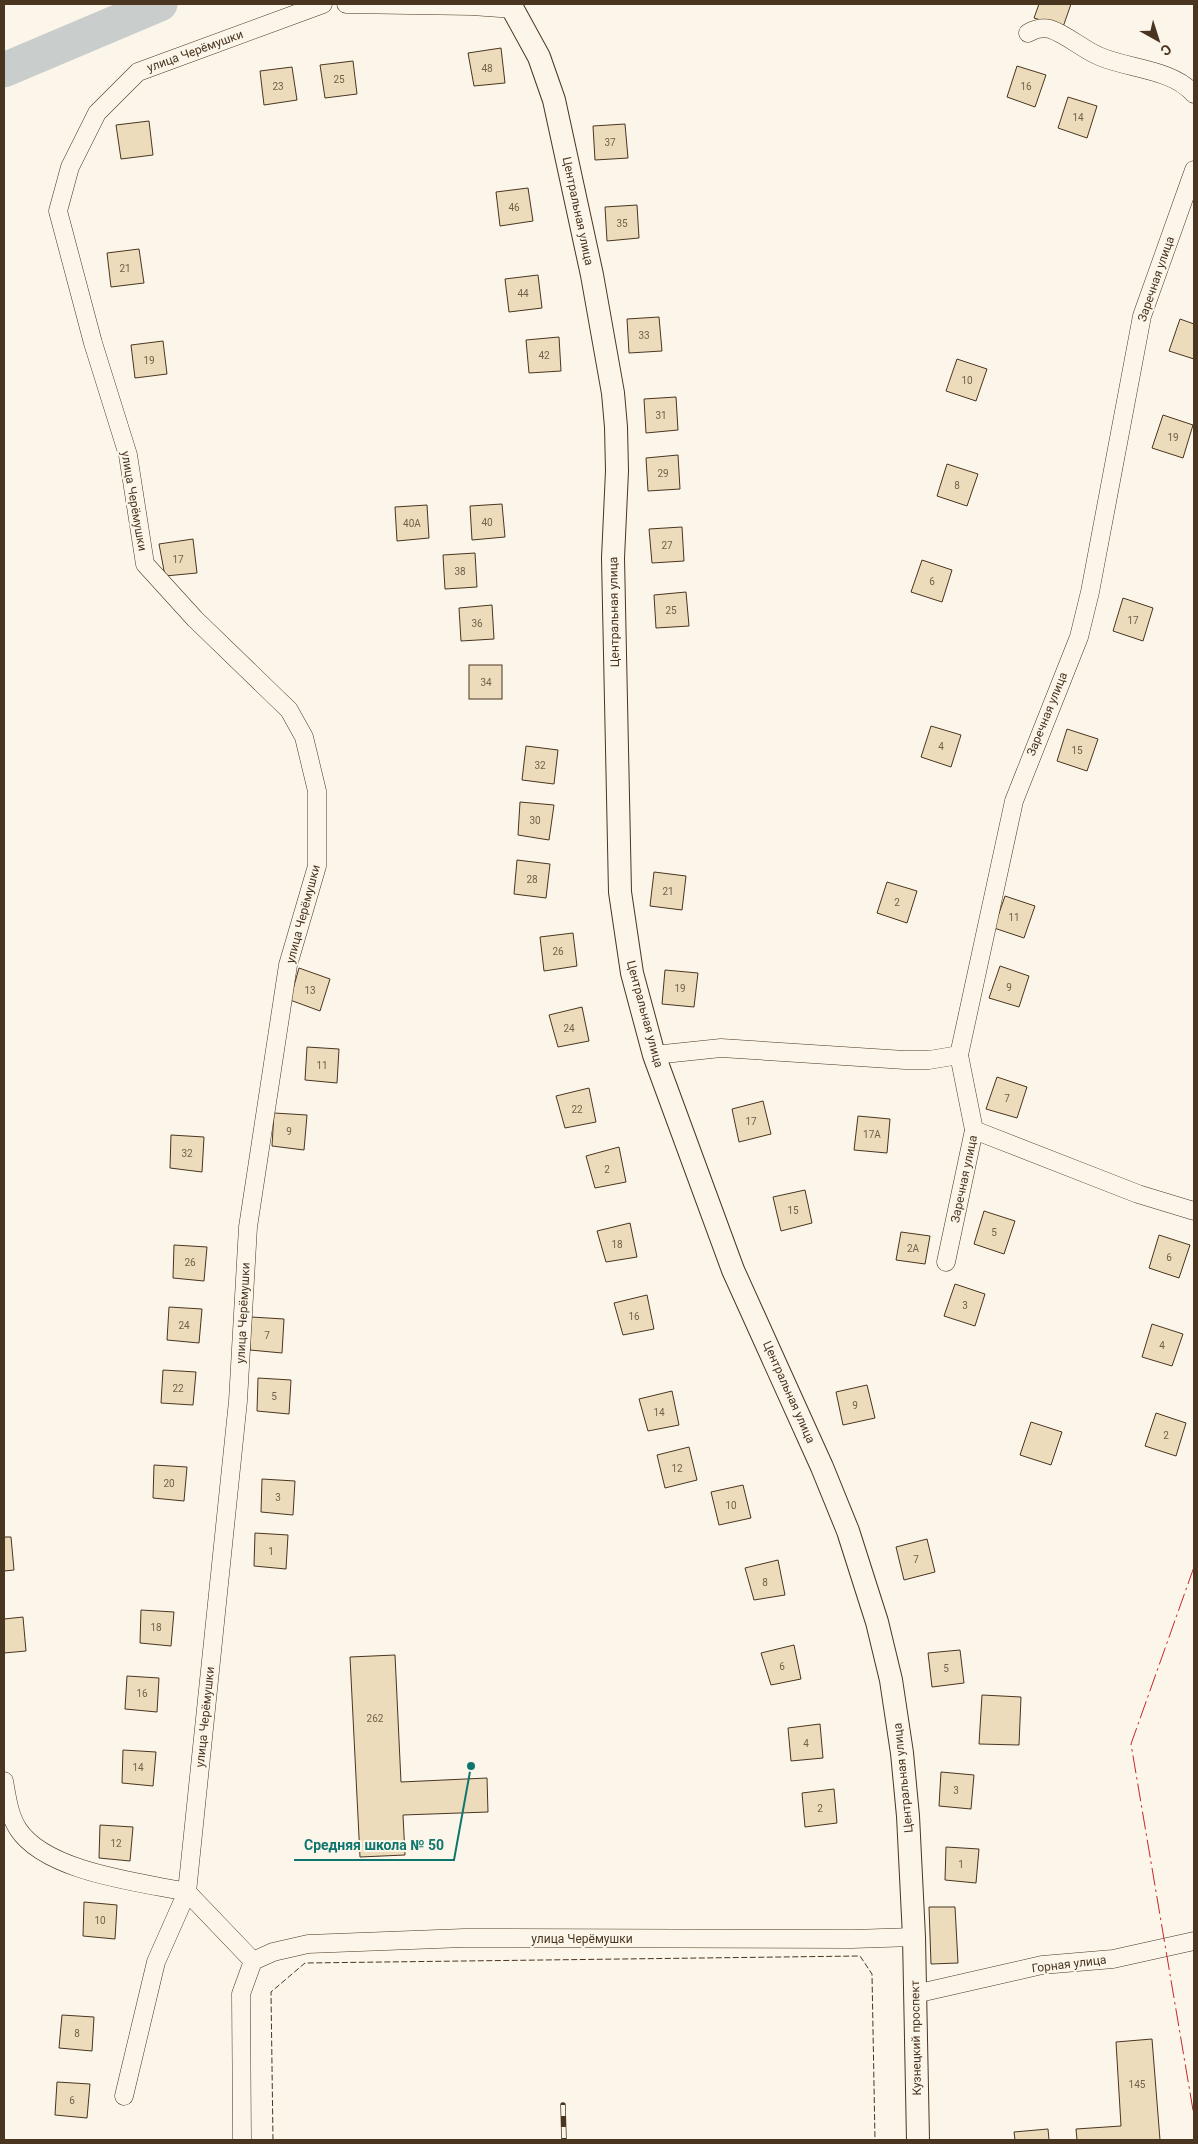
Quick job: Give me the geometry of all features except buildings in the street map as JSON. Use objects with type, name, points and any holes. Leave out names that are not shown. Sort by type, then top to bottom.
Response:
[{"type":"street","name":"улица Черёмушки","points":[[124,2096],[156,1962],[187,1892],[238,1400],[248,1227],[288,965],[317,866],[317,791],[304,737],[289,710],[195,619],[145,564],[128,454],[93,343],[58,211],[70,167],[98,113],[138,72],[323,4]]},
{"type":"street","points":[[346,4],[512,6]]},
{"type":"street","name":"Центральная улица","points":[[512,6],[539,58],[554,100],[592,275],[613,393],[617,470],[613,558],[620,892],[632,973],[654,1055],[733,1270],[822,1467],[840,1512],[877,1622],[891,1680],[902,1753],[908,1816],[914,1937]]},
{"type":"street","points":[[1028,33],[1038,28],[1050,29],[1099,56],[1173,80],[1194,94]]},
{"type":"street","name":"Заречная улица","points":[[946,1262],[974,1130],[959,1055],[1014,801],[1079,637],[1090,592],[1142,316],[1194,170]]},
{"type":"street","points":[[654,1055],[721,1048],[904,1060],[929,1060],[959,1055]]},
{"type":"street","points":[[974,1130],[1138,1194],[1194,1211]]},
{"type":"street","points":[[4,1782],[8,1807],[18,1829],[38,1850],[81,1870],[187,1892],[253,1960],[241,1994],[242,2140]]},
{"type":"street","name":"улица Черёмушки","points":[[253,1960],[273,1952],[308,1944],[464,1938],[852,1939],[914,1937]]},
{"type":"street","name":"Кузнецкий проспект","points":[[914,1937],[918,2140]]},
{"type":"street","name":"Горная улица","points":[[915,1994],[1042,1965],[1113,1959],[1194,1941]]},
{"type":"waterway","points":[[4,70],[160,4]]},
{"type":"railway","points":[[563,2105],[564,2140]]},
{"type":"fence","points":[[273,2140],[271,1992],[305,1963],[860,1956],[872,1974],[875,2140]]},
{"type":"power","points":[[1194,1567],[1131,1744],[1194,2116]]},
{"type":"place","name":"Средняя школа № 50","points":[[471,1766]]}]
